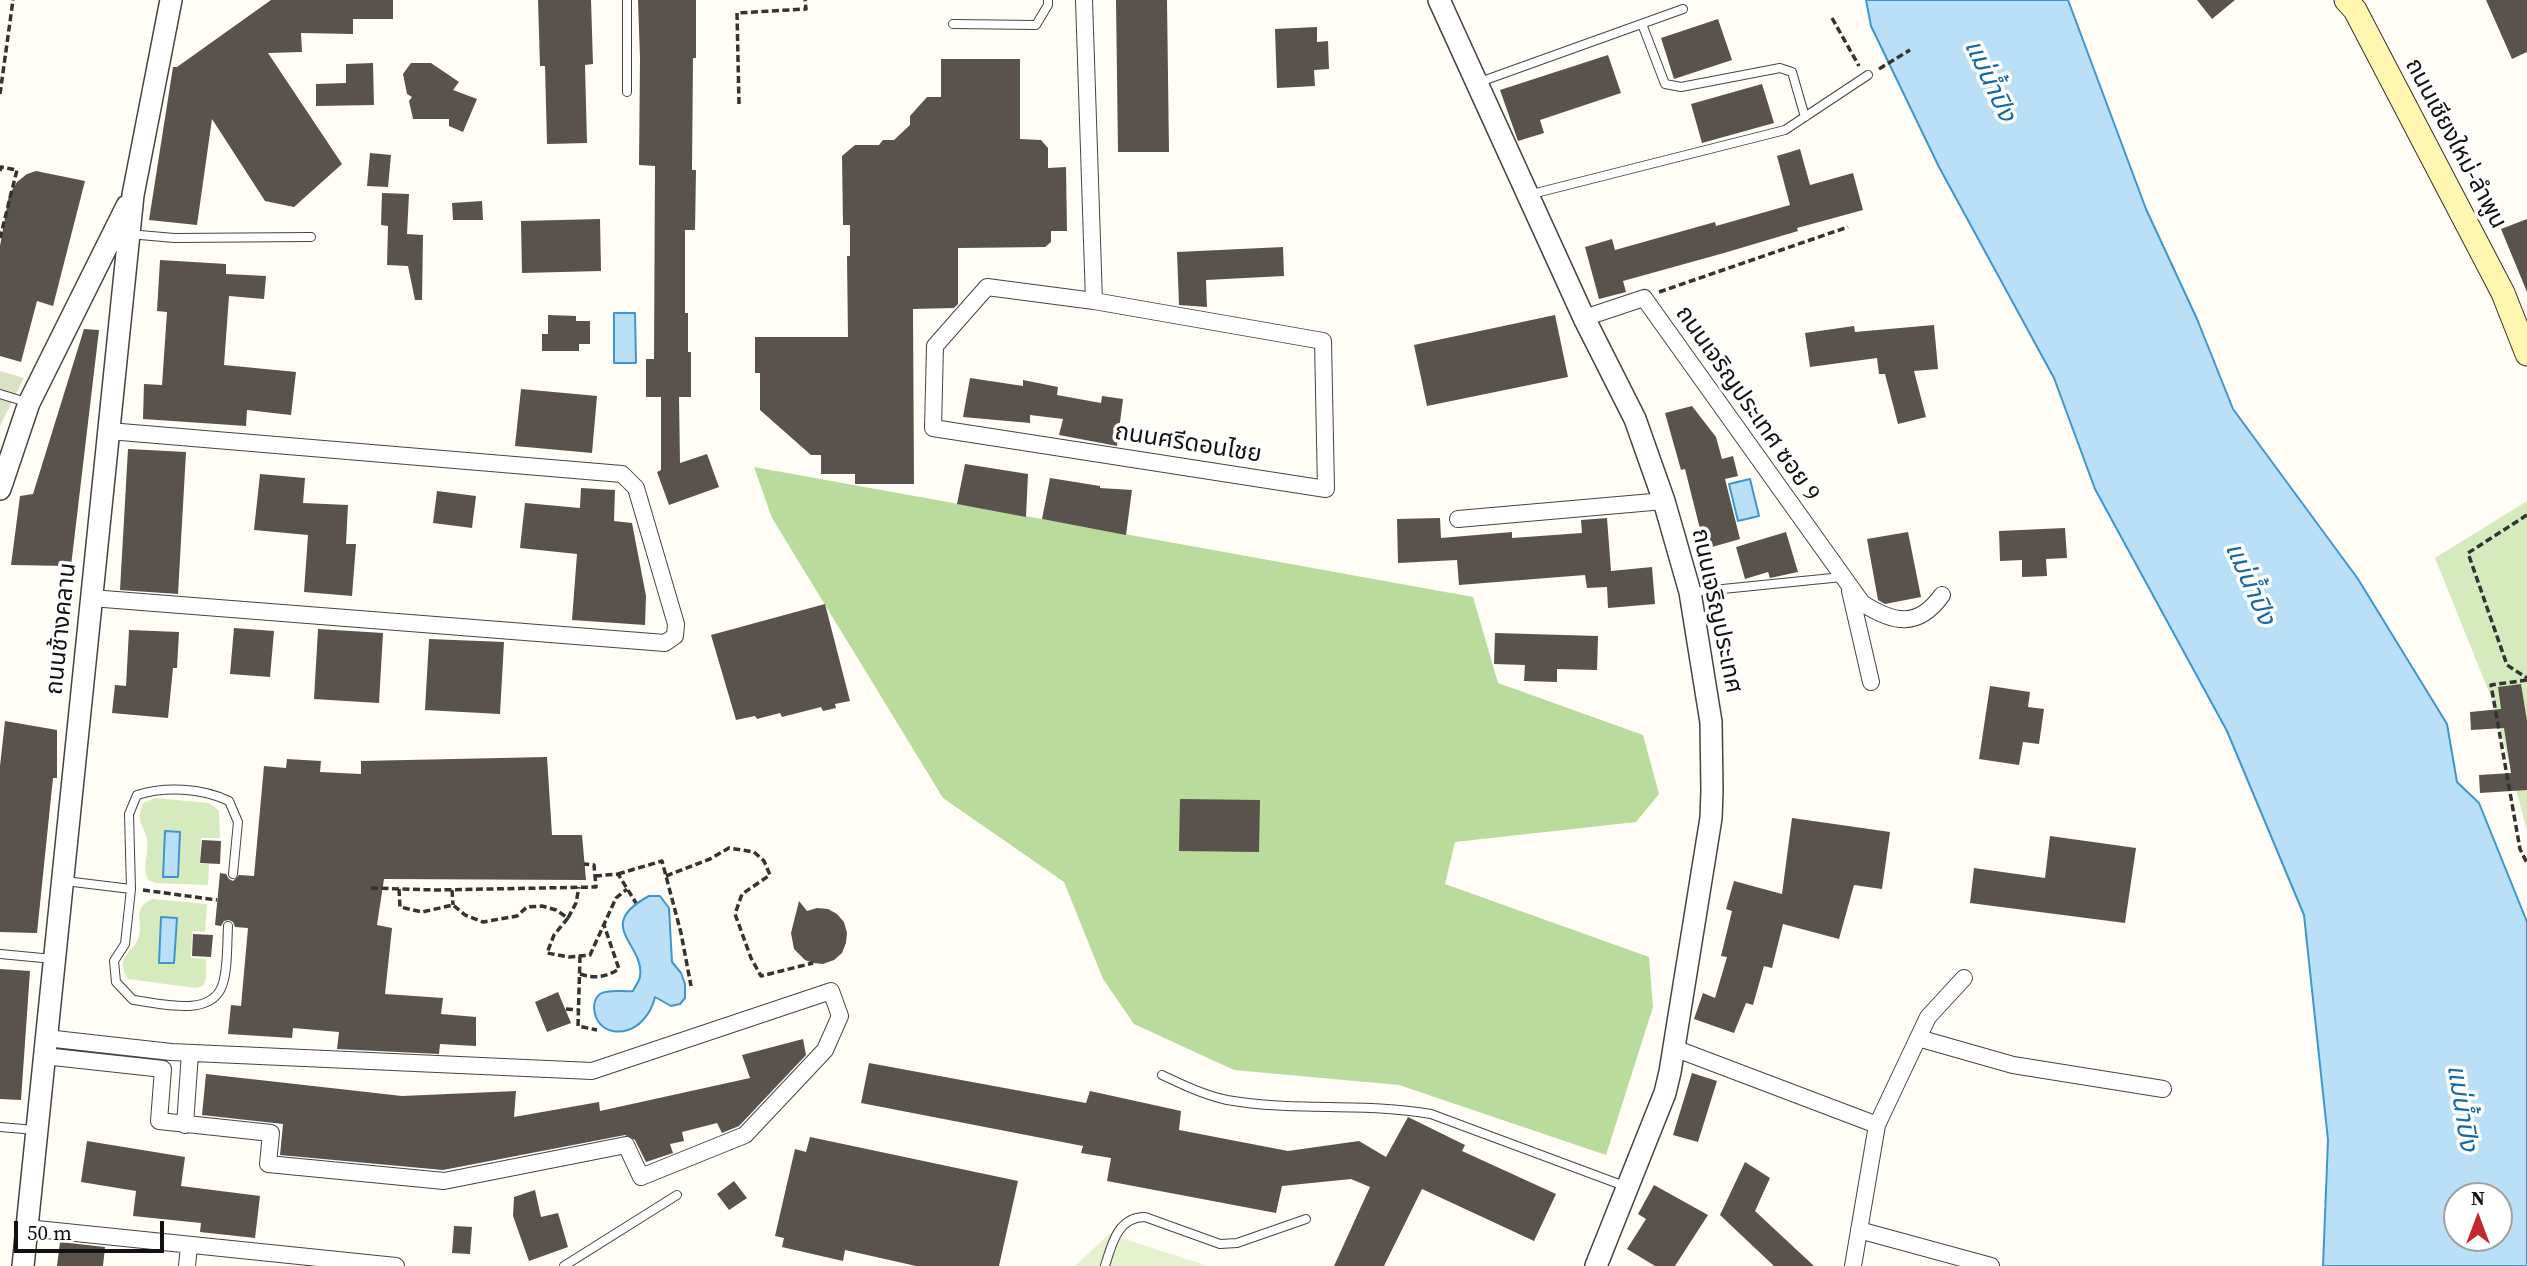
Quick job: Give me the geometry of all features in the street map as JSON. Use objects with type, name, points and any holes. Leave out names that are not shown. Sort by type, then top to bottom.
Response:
[{"type":"main road","name":"ถนนเชียงใหม่-ลำพูน","points":[[2346,0],[2361,22],[2504,293],[2527,354]]},
{"type":"street","name":"ถนนช้างคลาน","points":[[23,1266],[133,195],[171,0]]},
{"type":"street","points":[[1084,0],[1094,301]]},
{"type":"street","name":"ถนนเจริญประเทศ","points":[[1439,0],[1584,318],[1635,419],[1664,501],[1690,593],[1711,722],[1711,818],[1665,1093],[1596,1266]]},
{"type":"street","points":[[0,489],[29,403],[133,195]]},
{"type":"street","name":"ถนนศรีดอนไชย","points":[[987,287],[1094,301],[1322,341],[1326,489],[933,428],[935,346],[987,287]]},
{"type":"street","name":"ถนนเจริญประเทศ ซอย 9","points":[[1584,318],[1644,298],[1846,582]]},
{"type":"street","points":[[91,598],[656,642],[665,642],[675,636],[676,624],[636,488],[622,474],[109,431]]},
{"type":"street","points":[[1458,519],[1664,501]]},
{"type":"street","points":[[1846,582],[1862,603],[1883,617],[1896,619],[1908,619],[1933,609],[1942,596]]},
{"type":"street","points":[[1846,582],[1871,682]]},
{"type":"street","points":[[1853,1266],[1877,1125],[1928,1017],[1964,978]]},
{"type":"street","points":[[831,991],[840,1016],[825,1050],[745,1135],[641,1177],[626,1145],[444,1181],[268,1164],[271,1133],[159,1121],[163,1069],[45,1047],[592,1071],[831,991]]},
{"type":"street","points":[[1918,1038],[2013,1065],[2163,1090]]},
{"type":"street","points":[[1674,1048],[1877,1125]]},
{"type":"street","points":[[185,1125],[190,1053]]},
{"type":"street","points":[[27,1228],[396,1266]]},
{"type":"street","points":[[1859,1230],[1992,1266]]},
{"type":"street","points":[[187,1266],[189,1245]]},
{"type":"lane","points":[[627,0],[627,92]]},
{"type":"lane","points":[[953,24],[1036,25],[1048,5],[1048,0]]},
{"type":"lane","points":[[1477,83],[1683,9]]},
{"type":"lane","points":[[1642,24],[1665,84],[1681,87],[1780,68],[1791,72],[1805,117]]},
{"type":"lane","points":[[1528,195],[1785,130],[1867,76]]},
{"type":"lane","points":[[129,234],[174,238],[311,237]]},
{"type":"lane","points":[[0,394],[29,403]]},
{"type":"lane","points":[[1690,593],[1846,582]]},
{"type":"lane","points":[[228,926],[223,985],[215,999],[196,1006],[133,1000],[116,982],[114,961],[125,944],[131,889],[129,814],[136,795],[154,790],[211,793],[229,801],[237,822],[233,874]]},
{"type":"lane","points":[[62,881],[131,889]]},
{"type":"lane","points":[[0,954],[54,959]]},
{"type":"lane","points":[[1162,1075],[1203,1094],[1227,1100],[1400,1109],[1431,1114],[1628,1187]]},
{"type":"lane","points":[[0,1127],[37,1130]]},
{"type":"lane","points":[[564,1266],[677,1195]]},
{"type":"lane","points":[[1105,1266],[1120,1227],[1125,1221],[1135,1217],[1145,1217],[1220,1244],[1237,1243],[1306,1219]]},
{"type":"path","points":[[0,94],[13,0]]},
{"type":"path","points":[[739,104],[737,13],[806,9],[805,0]]},
{"type":"path","points":[[1832,18],[1867,76],[1910,50]]},
{"type":"path","points":[[0,171],[1,167],[17,170],[0,238]]},
{"type":"path","points":[[1644,298],[1848,227]]},
{"type":"path","points":[[2527,515],[2468,553],[2507,665],[2527,679]]},
{"type":"path","points":[[2527,679],[2491,685],[2520,849],[2527,863]]},
{"type":"path","points":[[666,876],[710,859],[729,848],[754,852],[764,861],[770,875],[743,894],[735,914],[751,958],[761,976],[813,963]]},
{"type":"path","points":[[595,876],[618,874],[662,861],[681,933],[691,986]]},
{"type":"path","points":[[371,888],[596,887],[594,866],[584,864]]},
{"type":"path","points":[[618,874],[636,903]]},
{"type":"path","points":[[579,887],[576,903],[554,935],[547,953],[590,955],[616,898],[627,889]]},
{"type":"path","points":[[131,889],[217,900]]},
{"type":"path","points":[[399,889],[400,907],[422,912],[453,905]]},
{"type":"path","points":[[452,889],[453,905],[465,915],[483,922],[517,916],[527,907],[542,906],[556,910],[568,918]]},
{"type":"path","points":[[580,974],[607,976],[619,969],[604,925]]},
{"type":"path","points":[[580,956],[578,1026],[597,1030]]},
{"type":"path","points":[[566,1009],[579,1010]]},
{"type":"green space","points":[[0,371],[24,378],[0,426]]},
{"type":"green space","points":[[754,467],[1473,597],[1498,683],[1643,735],[1659,794],[1636,822],[1455,842],[1445,884],[1649,957],[1653,1007],[1606,1155],[1399,1085],[1234,1070],[1134,1024],[1103,979],[1064,882],[943,798],[772,518]]},
{"type":"green space","points":[[2527,501],[2527,831],[2493,702],[2435,558]]},
{"type":"green space","points":[[155,798],[209,803],[219,811],[220,838],[201,838],[200,864],[209,864],[208,885],[156,883],[148,880],[147,840],[140,816],[143,803]]},
{"type":"green space","points":[[152,899],[207,904],[205,932],[192,931],[191,958],[206,959],[203,986],[195,988],[128,979],[123,961],[138,939],[142,907]]},
{"type":"green space","points":[[1109,1234],[1208,1266],[1075,1266]]},
{"type":"water","name":"แม่น้ำปิง","points":[[1866,0],[2068,0],[2146,209],[2197,319],[2233,409],[2358,579],[2447,724],[2457,782],[2479,803],[2527,922],[2527,1266],[2323,1266],[2328,1140],[2304,915],[2227,731],[2095,489],[2054,378],[1939,167],[1871,26]]},
{"type":"water","points":[[614,313],[635,313],[636,363],[614,363]]},
{"type":"water","points":[[1750,479],[1759,516],[1738,521],[1729,484]]},
{"type":"water","points":[[165,831],[180,832],[178,877],[163,877]]},
{"type":"water","points":[[649,896],[660,896],[669,908],[672,962],[681,973],[685,984],[685,998],[680,1004],[671,1006],[655,997],[649,1013],[642,1021],[628,1030],[613,1031],[600,1024],[596,1017],[595,1002],[603,992],[633,991],[638,982],[640,965],[623,926],[625,917],[633,907]]},
{"type":"water","points":[[161,917],[177,918],[174,963],[159,963]]},
{"type":"building","points":[[271,0],[393,0],[393,19],[353,19],[353,34],[301,33],[302,52],[268,53],[342,164],[294,207],[265,201],[212,119],[197,225],[149,220],[173,67],[177,67]]},
{"type":"building","points":[[538,0],[591,0],[593,64],[585,65],[587,143],[547,144],[545,66],[540,66]]},
{"type":"building","points":[[638,0],[696,0],[692,170],[696,170],[695,230],[685,230],[685,313],[688,313],[688,352],[691,352],[691,397],[679,397],[680,463],[707,454],[719,487],[669,505],[657,472],[661,470],[661,397],[646,397],[646,359],[654,359],[655,166],[639,165]]},
{"type":"building","points":[[1116,0],[1167,0],[1169,152],[1118,152]]},
{"type":"building","points":[[2197,0],[2235,0],[2212,19]]},
{"type":"building","points":[[2486,0],[2527,0],[2527,52],[2512,59]]},
{"type":"building","points":[[1718,19],[1732,60],[1674,79],[1661,38]]},
{"type":"building","points":[[1317,27],[1317,42],[1328,41],[1329,69],[1314,70],[1315,86],[1277,88],[1275,29]]},
{"type":"building","points":[[1608,55],[1621,93],[1540,120],[1544,133],[1518,141],[1500,90]]},
{"type":"building","points":[[941,59],[1020,59],[1020,139],[1041,140],[1048,148],[1048,168],[1066,167],[1067,231],[1051,231],[1051,242],[1045,247],[958,248],[958,304],[954,308],[913,309],[914,484],[855,484],[855,474],[821,474],[821,455],[811,455],[760,410],[760,373],[755,373],[755,337],[848,337],[847,256],[850,256],[850,225],[843,225],[842,156],[855,145],[879,145],[883,140],[894,140],[910,125],[910,116],[927,97],[941,97]]},
{"type":"building","points":[[373,63],[374,105],[316,106],[316,84],[346,83],[346,64]]},
{"type":"building","points":[[411,63],[431,63],[459,82],[453,90],[477,99],[463,132],[449,126],[449,119],[413,119],[409,101],[412,97],[407,94],[403,74]]},
{"type":"building","points":[[1762,84],[1774,123],[1702,143],[1691,104]]},
{"type":"building","points":[[1800,149],[1810,185],[1853,173],[1863,210],[1623,281],[1626,292],[1599,299],[1585,247],[1612,239],[1615,250],[1715,222],[1716,226],[1790,205],[1777,156]]},
{"type":"building","points":[[370,153],[391,155],[388,187],[367,186]]},
{"type":"building","points":[[36,171],[85,181],[53,306],[37,301],[21,362],[0,356],[0,246],[9,195],[17,182]]},
{"type":"building","points":[[382,193],[409,194],[407,234],[423,235],[422,300],[415,300],[408,266],[387,265],[388,226],[381,225]]},
{"type":"building","points":[[482,201],[483,220],[453,220],[452,203]]},
{"type":"building","points":[[600,219],[601,271],[522,273],[521,221]]},
{"type":"building","points":[[2527,219],[2527,292],[2501,229]]},
{"type":"building","points":[[1283,247],[1284,276],[1206,280],[1207,307],[1179,305],[1177,252]]},
{"type":"building","points":[[160,260],[226,264],[226,274],[266,276],[264,299],[229,296],[224,365],[296,372],[291,415],[247,410],[246,426],[143,419],[144,384],[162,385],[167,312],[157,311]]},
{"type":"building","points":[[548,315],[576,316],[576,321],[590,321],[590,344],[579,344],[579,351],[542,351],[542,334],[548,334]]},
{"type":"building","points":[[1555,315],[1568,377],[1427,406],[1414,345]]},
{"type":"building","points":[[1934,325],[1938,369],[1914,371],[1926,417],[1898,424],[1885,374],[1879,374],[1877,358],[1810,367],[1805,333],[1854,326],[1855,332]]},
{"type":"building","points":[[84,329],[99,330],[71,566],[11,565],[20,496],[33,494]]},
{"type":"building","points":[[970,378],[1023,386],[1023,380],[1058,387],[1057,395],[1101,403],[1102,396],[1123,399],[1117,446],[1059,435],[1063,419],[1030,415],[1030,423],[963,417]]},
{"type":"building","points":[[521,389],[597,396],[592,453],[515,446]]},
{"type":"building","points":[[1692,406],[1716,437],[1722,459],[1733,456],[1738,476],[1725,479],[1740,539],[1705,549],[1685,469],[1681,470],[1665,413]]},
{"type":"building","points":[[128,449],[186,452],[178,594],[120,590]]},
{"type":"building","points":[[965,464],[1028,474],[1026,517],[957,504]]},
{"type":"building","points":[[260,474],[305,478],[303,503],[348,505],[346,544],[356,544],[352,596],[304,592],[308,535],[254,530]]},
{"type":"building","points":[[1050,478],[1100,488],[1132,490],[1126,535],[1042,519]]},
{"type":"building","points":[[581,488],[615,490],[614,521],[632,523],[646,596],[645,625],[572,620],[577,554],[520,548],[525,503],[580,508]]},
{"type":"building","points":[[437,491],[476,496],[472,528],[433,523]]},
{"type":"building","points":[[1440,518],[1441,538],[1512,532],[1512,538],[1582,533],[1581,520],[1607,518],[1611,571],[1652,567],[1655,604],[1608,608],[1607,587],[1587,588],[1585,575],[1459,585],[1457,560],[1398,563],[1397,519]]},
{"type":"building","points":[[2065,528],[2067,558],[2046,559],[2047,576],[2022,577],[2022,560],[2000,561],[1999,531]]},
{"type":"building","points":[[1786,532],[1798,572],[1770,578],[1768,572],[1745,579],[1736,547]]},
{"type":"building","points":[[1908,532],[1921,597],[1885,604],[1878,600],[1867,539]]},
{"type":"building","points":[[825,604],[850,701],[835,704],[836,708],[823,711],[821,707],[782,717],[780,713],[757,719],[755,716],[736,720],[711,635]]},
{"type":"building","points":[[234,628],[274,631],[270,677],[230,674]]},
{"type":"building","points":[[318,629],[383,633],[379,703],[314,699]]},
{"type":"building","points":[[129,630],[179,632],[177,668],[173,668],[168,718],[112,713],[115,685],[126,686]]},
{"type":"building","points":[[1495,633],[1598,636],[1597,670],[1557,669],[1557,682],[1524,681],[1525,665],[1494,664]]},
{"type":"building","points":[[429,639],[504,642],[500,714],[425,710]]},
{"type":"building","points":[[2521,684],[2527,721],[2527,790],[2480,793],[2479,775],[2511,773],[2504,728],[2471,730],[2470,712],[2501,709],[2498,687]]},
{"type":"building","points":[[1990,686],[2030,692],[2028,707],[2044,709],[2039,744],[2023,742],[2019,765],[1979,759]]},
{"type":"building","points":[[5,721],[57,730],[57,778],[53,778],[37,933],[0,932],[0,766]]},
{"type":"building","points":[[547,757],[552,835],[582,835],[586,880],[384,879],[377,925],[392,928],[385,994],[443,998],[441,1014],[476,1017],[476,1046],[440,1044],[439,1054],[337,1049],[339,1032],[293,1028],[292,1038],[228,1034],[231,1005],[241,1006],[248,928],[235,927],[229,920],[224,921],[221,926],[215,925],[220,873],[226,874],[233,881],[239,875],[254,876],[264,766],[286,768],[287,759],[321,761],[320,772],[361,774],[361,761]]},
{"type":"building","points":[[1180,799],[1260,800],[1259,852],[1179,851]]},
{"type":"building","points":[[1792,818],[1890,832],[1882,889],[1854,885],[1839,939],[1783,924],[1772,968],[1764,966],[1753,1005],[1746,1003],[1734,1033],[1694,1019],[1703,993],[1715,998],[1727,957],[1721,956],[1732,911],[1726,909],[1734,881],[1782,894]]},
{"type":"building","points":[[2050,836],[2136,848],[2125,923],[1970,903],[1974,868],[2045,878]]},
{"type":"building","points":[[202,840],[221,841],[220,864],[200,863]]},
{"type":"building","points":[[799,901],[807,911],[828,909],[844,922],[846,943],[842,953],[834,960],[823,964],[813,963],[805,960],[794,949],[791,933]]},
{"type":"building","points":[[193,934],[213,935],[211,957],[192,956]]},
{"type":"building","points":[[0,969],[30,971],[21,1100],[0,1099]]},
{"type":"building","points":[[558,992],[571,1023],[547,1032],[535,1002]]},
{"type":"building","points":[[803,1039],[806,1055],[739,1126],[722,1133],[717,1123],[682,1132],[684,1141],[670,1144],[673,1153],[646,1162],[635,1140],[625,1135],[443,1170],[280,1155],[283,1124],[202,1115],[206,1074],[402,1096],[516,1091],[514,1117],[599,1102],[600,1111],[750,1078],[742,1055]]},
{"type":"building","points":[[869,1063],[1086,1103],[1090,1091],[1181,1111],[1179,1130],[1288,1151],[1359,1141],[1386,1157],[1408,1117],[1465,1145],[1462,1151],[1556,1194],[1534,1241],[1422,1189],[1384,1266],[1334,1266],[1370,1187],[1351,1179],[1282,1186],[1276,1213],[1107,1181],[1111,1158],[1081,1153],[1083,1146],[861,1103]]},
{"type":"building","points":[[1692,1073],[1717,1081],[1698,1142],[1673,1135]]},
{"type":"building","points":[[810,1137],[1018,1181],[999,1266],[916,1266],[845,1250],[843,1261],[782,1247],[784,1238],[775,1236],[795,1149],[806,1152]]},
{"type":"building","points":[[87,1141],[185,1157],[181,1186],[260,1196],[255,1238],[200,1232],[201,1223],[133,1216],[136,1191],[81,1182]]},
{"type":"building","points":[[1745,1162],[1770,1178],[1755,1211],[1814,1266],[1774,1266],[1720,1215]]},
{"type":"building","points":[[734,1181],[747,1198],[729,1210],[717,1194]]},
{"type":"building","points":[[1654,1185],[1708,1215],[1675,1266],[1655,1266],[1627,1249],[1646,1219],[1638,1214]]},
{"type":"building","points":[[535,1190],[541,1217],[558,1213],[568,1247],[529,1261],[513,1216],[514,1197]]},
{"type":"building","points":[[454,1226],[472,1227],[470,1254],[452,1253]]},
{"type":"building","points":[[60,1242],[105,1247],[103,1266],[57,1266]]}]
